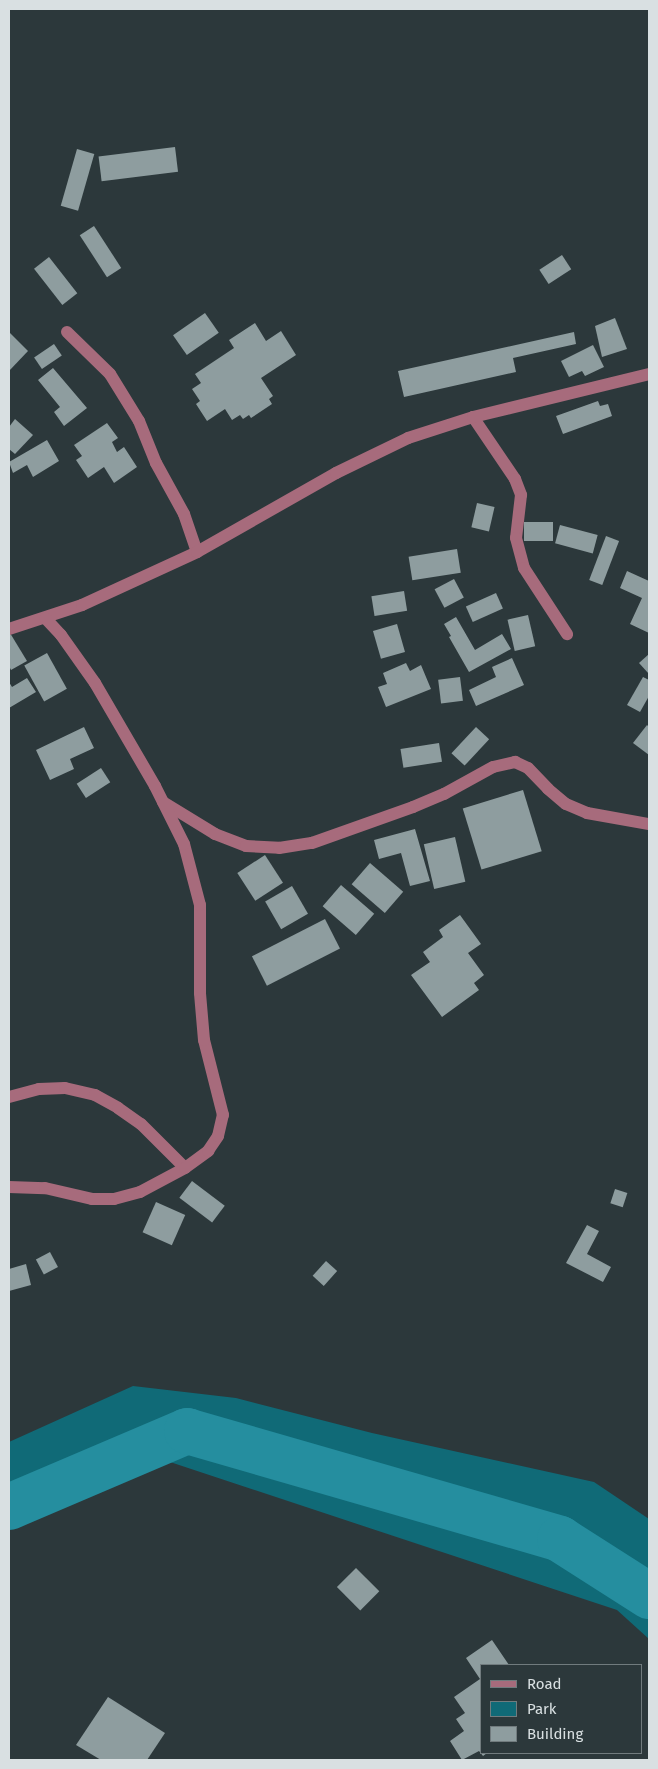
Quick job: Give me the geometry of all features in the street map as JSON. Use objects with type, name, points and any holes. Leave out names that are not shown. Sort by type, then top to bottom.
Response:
[{"type":"street","points":[[67,332],[110,374],[139,421],[156,463],[184,514],[197,552]]},
{"type":"street","points":[[9,628],[82,605],[197,552],[373,454],[408,438],[473,416],[649,374]]},
{"type":"street","points":[[473,416],[515,479],[521,495],[516,538],[524,568],[567,634]]},
{"type":"street","points":[[9,1187],[44,1188],[92,1198],[114,1199],[140,1192],[185,1168],[208,1151],[218,1136],[223,1115],[204,1040],[200,993],[200,905],[184,844],[164,802],[95,683],[71,648],[45,618]]},
{"type":"street","points":[[164,802],[215,834],[246,846],[279,848],[312,843],[414,807],[444,794],[492,767],[515,762],[528,768],[566,804],[587,813],[649,824]]},
{"type":"street","points":[[9,1097],[39,1090],[65,1088],[94,1095],[118,1108],[141,1124],[185,1168]]},
{"type":"green space","points":[[133,1386],[236,1398],[372,1433],[594,1482],[649,1519],[649,1639],[617,1610],[167,1461],[9,1524],[9,1442]]},
{"type":"building","points":[[175,147],[178,172],[102,181],[99,156]]},
{"type":"building","points":[[77,149],[94,154],[78,211],[61,206]]},
{"type":"building","points":[[94,226],[121,268],[107,277],[80,235]]},
{"type":"building","points":[[562,255],[571,269],[549,284],[539,270]]},
{"type":"building","points":[[49,257],[77,293],[62,305],[34,269]]},
{"type":"building","points":[[205,313],[219,333],[187,355],[173,335]]},
{"type":"building","points":[[615,318],[627,349],[602,357],[595,326]]},
{"type":"building","points":[[255,323],[266,341],[281,331],[296,355],[261,378],[273,396],[269,399],[272,404],[251,418],[249,415],[243,419],[240,415],[232,420],[225,409],[207,421],[196,404],[200,401],[192,389],[201,383],[195,374],[234,348],[229,340]]},
{"type":"building","points":[[9,332],[28,351],[9,371]]},
{"type":"building","points":[[574,332],[576,344],[513,358],[516,372],[404,397],[398,371]]},
{"type":"building","points":[[54,344],[62,356],[42,369],[34,357]]},
{"type":"building","points":[[593,345],[604,367],[585,376],[582,371],[569,377],[561,361]]},
{"type":"building","points":[[53,368],[87,408],[64,426],[54,412],[60,407],[38,380]]},
{"type":"building","points":[[598,401],[600,406],[608,404],[612,416],[563,434],[556,416]]},
{"type":"building","points":[[15,419],[33,435],[15,454],[9,449],[9,427]]},
{"type":"building","points":[[107,423],[118,438],[112,442],[117,452],[124,447],[137,467],[114,483],[104,467],[88,478],[76,460],[82,456],[74,445]]},
{"type":"building","points":[[47,440],[59,461],[33,477],[27,465],[13,473],[9,462]]},
{"type":"building","points":[[477,503],[495,507],[489,531],[471,527]]},
{"type":"building","points":[[524,522],[553,522],[553,541],[524,541]]},
{"type":"building","points":[[560,525],[598,535],[593,553],[555,543]]},
{"type":"building","points":[[606,536],[619,541],[602,585],[589,580]]},
{"type":"building","points":[[457,549],[461,573],[412,580],[409,557]]},
{"type":"building","points":[[627,571],[649,581],[649,633],[630,624],[642,598],[620,588]]},
{"type":"building","points":[[454,579],[464,598],[444,608],[435,589]]},
{"type":"building","points":[[404,591],[407,611],[375,616],[371,596]]},
{"type":"building","points":[[496,593],[503,609],[473,622],[466,606]]},
{"type":"building","points":[[528,615],[535,646],[515,651],[508,620]]},
{"type":"building","points":[[456,617],[475,650],[502,634],[511,649],[469,672],[449,637],[451,636],[444,624]]},
{"type":"building","points":[[397,624],[405,652],[381,659],[373,631]]},
{"type":"building","points":[[10,633],[27,661],[11,670],[9,666]]},
{"type":"building","points":[[47,653],[67,689],[44,701],[24,666]]},
{"type":"building","points":[[649,654],[649,674],[639,663]]},
{"type":"building","points":[[512,658],[524,685],[476,706],[469,690],[496,677],[492,667]]},
{"type":"building","points":[[406,663],[410,671],[421,665],[431,689],[386,707],[378,687],[387,684],[383,673]]},
{"type":"building","points":[[460,677],[463,701],[441,704],[438,680]]},
{"type":"building","points":[[643,677],[649,680],[649,696],[640,712],[627,705]]},
{"type":"building","points":[[27,678],[36,692],[9,708],[9,682],[12,687]]},
{"type":"building","points":[[647,725],[649,727],[649,755],[633,743]]},
{"type":"building","points":[[84,727],[94,748],[70,759],[74,769],[50,780],[36,750]]},
{"type":"building","points":[[476,727],[489,739],[465,766],[451,753]]},
{"type":"building","points":[[439,743],[442,762],[403,768],[400,749]]},
{"type":"building","points":[[101,768],[110,782],[86,798],[77,784]]},
{"type":"building","points":[[523,790],[542,851],[481,870],[463,808]]},
{"type":"building","points":[[415,829],[430,881],[410,886],[401,853],[379,859],[374,840]]},
{"type":"building","points":[[455,837],[465,882],[434,889],[424,844]]},
{"type":"building","points":[[265,855],[283,883],[255,901],[237,873]]},
{"type":"building","points":[[370,863],[403,892],[385,913],[352,884]]},
{"type":"building","points":[[341,885],[374,914],[356,935],[323,906]]},
{"type":"building","points":[[292,886],[308,914],[281,929],[265,902]]},
{"type":"building","points":[[460,915],[481,944],[468,953],[484,975],[474,983],[479,990],[442,1017],[411,975],[430,962],[423,952],[443,937],[439,930]]},
{"type":"building","points":[[325,919],[340,948],[267,986],[252,956]]},
{"type":"building","points":[[192,1181],[225,1206],[212,1222],[179,1198]]},
{"type":"building","points":[[615,1189],[627,1193],[623,1207],[610,1203]]},
{"type":"building","points":[[156,1202],[185,1215],[172,1245],[143,1232]]},
{"type":"building","points":[[587,1225],[599,1231],[587,1254],[611,1267],[603,1282],[566,1263]]},
{"type":"building","points":[[50,1252],[58,1267],[44,1275],[36,1260]]},
{"type":"building","points":[[326,1261],[337,1271],[324,1286],[313,1276]]},
{"type":"building","points":[[26,1264],[31,1285],[9,1291],[9,1269]]},
{"type":"building","points":[[356,1568],[379,1591],[360,1610],[337,1587]]},
{"type":"building","points":[[492,1640],[508,1664],[480,1664],[480,1679],[466,1658]]},
{"type":"building","points":[[480,1679],[480,1752],[479,1751],[462,1760],[450,1741],[464,1731],[456,1719],[465,1713],[454,1697]]},
{"type":"building","points":[[108,1697],[165,1733],[147,1760],[101,1760],[76,1745]]},
{"type":"waterway","points":[[9,1507],[187,1431],[560,1539],[649,1596]]}]
